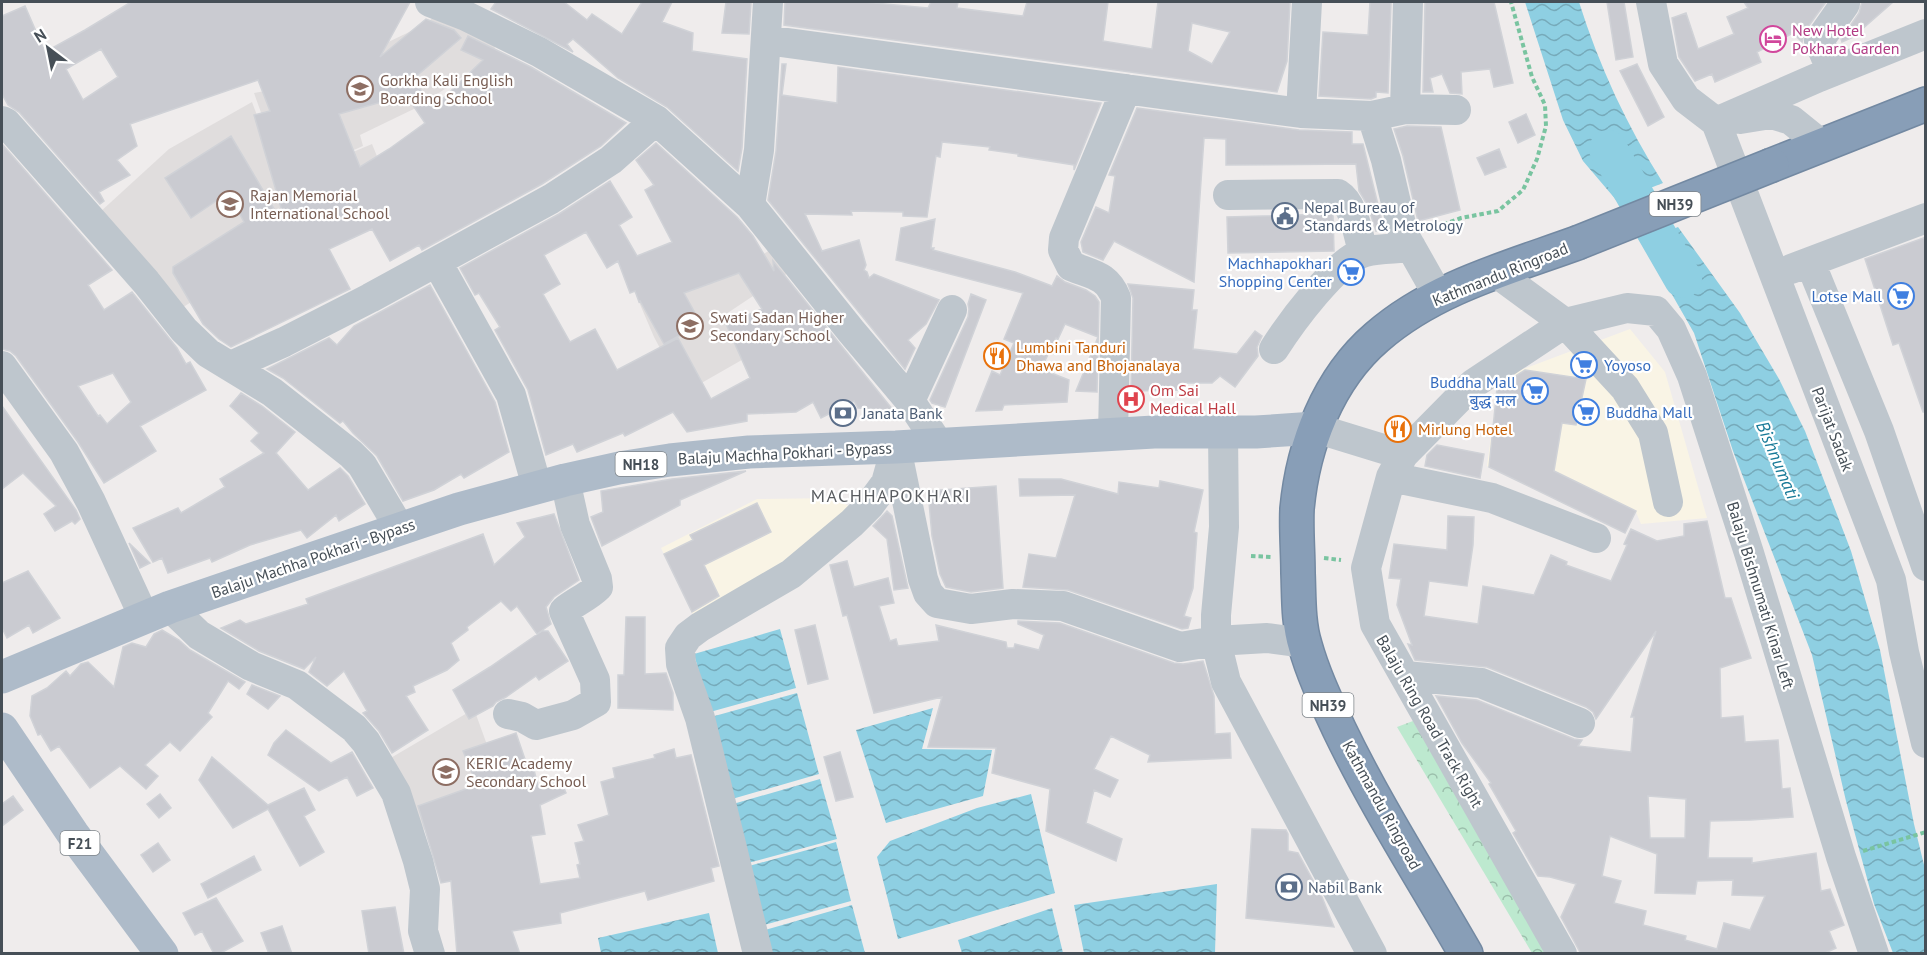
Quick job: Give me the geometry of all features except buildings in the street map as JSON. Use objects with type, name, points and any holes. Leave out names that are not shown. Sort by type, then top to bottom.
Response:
[{"type":"highway","name":"Kathmandu Ringroad","points":[[1466,954],[1361,774],[1326,701],[1304,643],[1299,590],[1297,512],[1302,474],[1323,407],[1348,367],[1377,337],[1438,296],[1926,104]]},
{"type":"main road","name":"Balaju Machha Pokhari - Bypass","points":[[2,677],[157,612],[459,509],[551,483],[681,458],[748,452],[939,445],[1154,432],[1315,428]]},
{"type":"main road","name":"F21","points":[[2,729],[73,834],[162,954]]},
{"type":"street","points":[[430,2],[473,9],[538,52],[656,120],[750,205],[910,401],[939,445]]},
{"type":"street","points":[[750,205],[759,150],[768,2]]},
{"type":"street","points":[[1301,112],[1307,2]]},
{"type":"street","points":[[1405,109],[1408,2]]},
{"type":"street","points":[[1652,2],[1663,64],[1686,99],[1716,122],[1771,114],[1791,120],[1822,145]]},
{"type":"street","points":[[1832,72],[1819,41],[1845,4],[1843,2]]},
{"type":"street","points":[[1716,122],[1926,34]]},
{"type":"street","points":[[766,40],[1301,112],[1372,116],[1405,109],[1456,110]]},
{"type":"street","points":[[1113,434],[1116,298],[1111,286],[1105,280],[1071,266],[1063,250],[1064,238],[1126,89]]},
{"type":"street","points":[[1372,116],[1386,160],[1403,233],[1438,296]]},
{"type":"street","points":[[231,366],[284,342],[551,199],[611,160],[656,120]]},
{"type":"street","points":[[2,121],[146,282],[184,330],[208,353],[272,392],[362,465],[400,529]]},
{"type":"street","name":"Parijat Sadak","points":[[1716,122],[1776,274],[1915,648],[1926,743]]},
{"type":"street","points":[[1228,195],[1338,194],[1349,206],[1363,252]]},
{"type":"street","points":[[1776,274],[1926,218]]},
{"type":"street","points":[[1274,349],[1292,322],[1339,268],[1363,252],[1411,247]]},
{"type":"street","points":[[437,262],[512,395],[597,579],[598,587],[590,595],[575,602],[564,611],[595,681],[596,702],[573,714],[536,725],[522,717],[508,714]]},
{"type":"street","points":[[1810,262],[1879,431],[1926,567],[1891,580]]},
{"type":"street","points":[[1495,273],[1576,320],[1625,388],[1653,433],[1668,502]]},
{"type":"street","name":"Balaju Bishnumati Kinar Left","points":[[1576,320],[1627,308],[1656,311],[1671,329],[1692,376],[1749,553],[1841,857],[1874,954]]},
{"type":"street","points":[[910,401],[952,310]]},
{"type":"street","name":"Balaju Ring Road Track Right","points":[[1562,954],[1375,624],[1366,568],[1397,466],[1473,384],[1576,320]]},
{"type":"street","points":[[2,366],[64,452],[157,612],[250,666],[297,685],[354,728],[366,742],[396,793],[418,861],[425,889],[423,932],[430,954]]},
{"type":"street","points":[[1315,428],[1397,466],[1492,498],[1596,538]]},
{"type":"street","points":[[1223,432],[1224,527],[1216,615],[1216,641],[1226,682],[1372,954]]},
{"type":"street","points":[[896,447],[922,579],[928,593],[937,603],[971,609],[1013,604],[1063,606],[1180,647],[1216,641],[1268,638],[1304,643]]},
{"type":"street","points":[[758,954],[736,873],[700,718],[681,664],[680,648],[688,636],[700,627],[791,574],[852,523],[869,506],[886,483],[896,447]]},
{"type":"street","points":[[1404,676],[1481,683],[1580,723]]},
{"type":"path","points":[[1411,247],[1436,227],[1461,218],[1498,211],[1523,190],[1537,159],[1546,126],[1545,105],[1532,78],[1511,2]]},
{"type":"path","points":[[1841,857],[1926,832]]},
{"type":"shaded area","name":"Gorkha Kali English Boarding School","points":[[445,6],[498,15],[494,55],[420,106],[360,135],[363,146],[285,180],[254,93],[298,85],[426,24]]},
{"type":"shaded area","name":"Rajan Memorial International School","points":[[252,102],[282,182],[372,144],[387,181],[180,309],[99,213],[169,149]]},
{"type":"shaded area","name":"Swati Sadan Higher Secondary School","points":[[778,245],[797,267],[726,314],[747,357],[684,393],[654,337],[636,295],[703,266],[736,271]]},
{"type":"shaded area","name":"Buddha Mall","points":[[1630,329],[1665,372],[1707,518],[1641,524],[1636,512],[1625,533],[1487,466],[1499,378]]},
{"type":"shaded area","points":[[837,498],[857,512],[696,621],[661,548],[757,499]]},
{"type":"shaded area","name":"KERIC Academy Secondary School","points":[[474,709],[502,786],[424,830],[389,759]]},
{"type":"green space","points":[[1413,721],[1551,953],[1532,953],[1397,727]]},
{"type":"water","points":[[1525,2],[1579,2],[1615,95],[1663,183],[1617,201],[1583,161],[1563,120]]},
{"type":"water","points":[[1678,227],[1740,313],[1779,379],[1805,431],[1851,551],[1880,650],[1925,869],[1925,953],[1893,953],[1874,904],[1846,801],[1812,655],[1733,451],[1694,333],[1642,242]]},
{"type":"water","points":[[780,629],[796,688],[710,712],[694,654]]},
{"type":"water","points":[[797,693],[819,774],[732,799],[711,717]]},
{"type":"water","points":[[933,708],[922,749],[992,750],[983,796],[886,823],[856,730]]},
{"type":"water","points":[[820,779],[837,839],[748,863],[733,804]]},
{"type":"water","points":[[1031,794],[1055,893],[898,939],[877,857],[890,841],[977,808]]},
{"type":"water","points":[[836,842],[851,901],[764,925],[749,866]]},
{"type":"water","points":[[1217,884],[1215,953],[1084,953],[1074,905]]},
{"type":"water","points":[[852,905],[865,953],[771,953],[765,930]]},
{"type":"water","points":[[1052,908],[1063,953],[962,953],[958,940]]},
{"type":"water","points":[[709,913],[718,953],[601,953],[598,938]]},
{"type":"waterway","name":"Bishnumati","points":[[1608,149],[1683,279]]},
{"type":"place","name":"New Hotel Pokhara Garden","points":[[1773,39]]},
{"type":"place","name":"Gorkha Kali English Boarding School","points":[[360,89]]},
{"type":"place","name":"Rajan Memorial International School","points":[[230,204]]},
{"type":"place","name":"Nepal Bureau of Standards & Metrology","points":[[1285,216]]},
{"type":"place","name":"Machhapokhari Shopping Center","points":[[1351,272]]},
{"type":"place","name":"Lotse Mall","points":[[1901,296]]},
{"type":"place","name":"Swati Sadan Higher Secondary School","points":[[690,326]]},
{"type":"place","name":"Lumbini Tanduri Dhawa and Bhojanalaya","points":[[997,356]]},
{"type":"place","name":"Yoyoso","points":[[1584,365]]},
{"type":"place","name":"Buddha Mall बुद्ध मल","points":[[1535,391]]},
{"type":"place","name":"Om Sai Medical Hall","points":[[1131,399]]},
{"type":"place","name":"Buddha Mall","points":[[1586,412]]},
{"type":"place","name":"Janata Bank","points":[[843,413]]},
{"type":"place","name":"Mirlung Hotel","points":[[1398,429]]},
{"type":"place","name":"KERIC Academy Secondary School","points":[[446,772]]},
{"type":"place","name":"Nabil Bank","points":[[1289,887]]},
{"type":"district","name":"MACHHAPOKHARI","points":[[891,495]]}]
